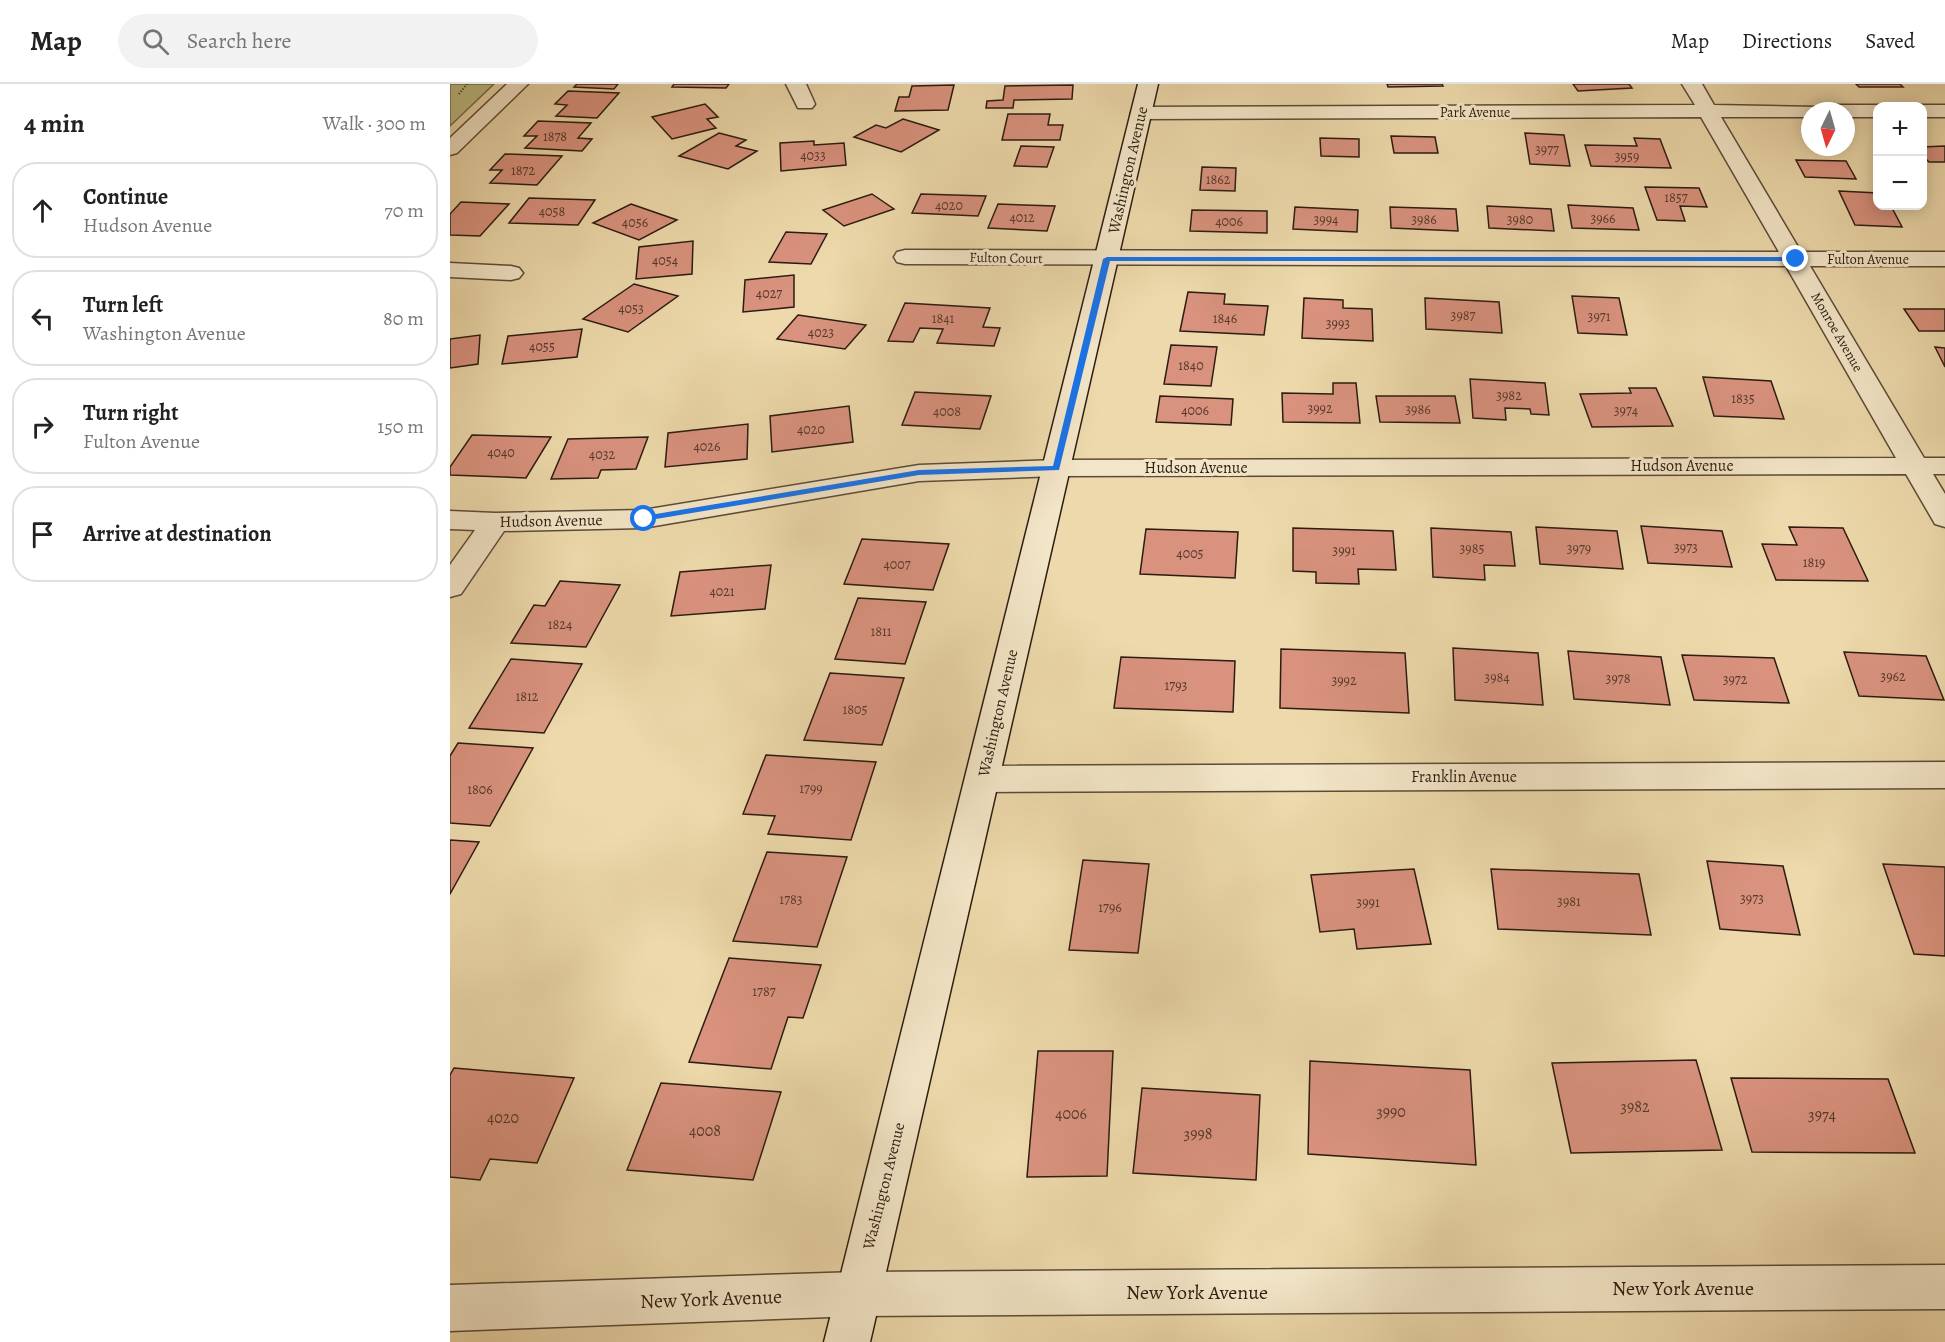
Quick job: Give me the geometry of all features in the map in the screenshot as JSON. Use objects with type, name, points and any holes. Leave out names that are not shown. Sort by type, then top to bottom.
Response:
[{"type":"street","points":[[450,149],[518,84]]},
{"type":"street","points":[[796,84],[805,104]]},
{"type":"street","name":"Monroe Avenue","points":[[1692,84],[1945,518]]},
{"type":"street","name":"Park Avenue","points":[[1144,98],[1708,111],[1801,111]]},
{"type":"street","name":"Washington Avenue","points":[[847,1342],[1144,98]]},
{"type":"street","points":[[1855,111],[1873,111]]},
{"type":"street","points":[[1927,111],[1945,111]]},
{"type":"street","name":"Fulton Court","points":[[906,257],[1107,259]]},
{"type":"street","name":"Fulton Avenue","points":[[1107,259],[1945,259]]},
{"type":"street","points":[[450,270],[511,273]]},
{"type":"street","name":"Hudson Avenue","points":[[450,520],[495,522],[644,519],[919,473],[1056,468],[1945,466]]},
{"type":"street","points":[[450,587],[495,522]]},
{"type":"street","name":"Franklin Avenue","points":[[982,779],[1945,775]]},
{"type":"street","name":"New York Avenue","points":[[450,1308],[858,1294],[1945,1287]]},
{"type":"green space","points":[[450,84],[494,84],[450,126]]},
{"type":"building","points":[[577,84],[618,84],[614,89],[574,87]]},
{"type":"building","points":[[674,84],[729,84],[726,88],[672,87]]},
{"type":"building","points":[[1387,84],[1442,84],[1443,86],[1388,87]]},
{"type":"building","points":[[1573,84],[1629,84],[1632,88],[1578,91]]},
{"type":"building","points":[[1856,84],[1900,84],[1903,87],[1859,87]]},
{"type":"building","points":[[954,85],[948,110],[895,111],[899,97],[909,97],[912,86]]},
{"type":"building","points":[[1073,85],[1072,99],[1014,100],[1013,108],[986,108],[987,101],[1003,100],[1005,86]]},
{"type":"building","points":[[568,91],[619,93],[597,118],[556,116],[567,105],[555,104]]},
{"type":"building","points":[[705,104],[718,117],[707,119],[716,128],[672,139],[652,117]]},
{"type":"building","points":[[1008,114],[1050,114],[1048,125],[1063,125],[1060,140],[1002,140]]},
{"type":"building","points":[[903,119],[939,130],[901,152],[854,137],[876,125],[886,128]]},
{"type":"building","points":[[538,121],[591,123],[578,138],[592,139],[582,151],[525,148],[537,136],[524,136]]},
{"type":"building","points":[[719,133],[746,140],[736,146],[757,151],[728,169],[679,156]]},
{"type":"building","points":[[1525,133],[1564,135],[1570,166],[1530,164]]},
{"type":"building","points":[[1391,136],[1435,137],[1438,153],[1394,153]]},
{"type":"building","points":[[1320,138],[1359,139],[1359,157],[1321,156]]},
{"type":"building","points":[[1634,138],[1660,139],[1671,168],[1591,166],[1585,145],[1637,146]]},
{"type":"building","points":[[814,141],[814,145],[844,143],[846,165],[781,171],[780,143]]},
{"type":"building","points":[[1021,146],[1054,147],[1047,167],[1014,166]]},
{"type":"building","points":[[1945,146],[1945,162],[1929,162],[1927,147]]},
{"type":"building","points":[[505,154],[562,156],[537,185],[490,183],[502,170],[490,170]]},
{"type":"building","points":[[1796,160],[1846,161],[1856,179],[1805,177]]},
{"type":"building","points":[[1202,167],[1236,168],[1235,191],[1200,190]]},
{"type":"building","points":[[1645,187],[1699,188],[1707,207],[1680,206],[1685,221],[1657,220]]},
{"type":"building","points":[[1839,191],[1873,193],[1873,210],[1893,210],[1902,227],[1855,225]]},
{"type":"building","points":[[872,194],[894,209],[844,226],[823,210]]},
{"type":"building","points":[[921,194],[986,196],[978,216],[912,213]]},
{"type":"building","points":[[529,198],[595,200],[578,225],[509,223]]},
{"type":"building","points":[[461,202],[509,204],[480,236],[450,235],[450,214]]},
{"type":"building","points":[[631,204],[677,220],[639,240],[593,223]]},
{"type":"building","points":[[998,204],[1055,206],[1047,231],[988,228]]},
{"type":"building","points":[[1568,205],[1633,208],[1639,230],[1572,228]]},
{"type":"building","points":[[1487,206],[1551,209],[1554,231],[1489,228]]},
{"type":"building","points":[[1295,207],[1358,210],[1357,232],[1293,229]]},
{"type":"building","points":[[1390,207],[1456,209],[1458,231],[1391,228]]},
{"type":"building","points":[[1192,210],[1267,211],[1267,233],[1190,231]]},
{"type":"building","points":[[786,232],[827,234],[811,264],[769,262]]},
{"type":"building","points":[[693,241],[692,274],[636,279],[639,247]]},
{"type":"building","points":[[794,275],[794,307],[743,312],[745,280]]},
{"type":"building","points":[[634,284],[678,296],[628,332],[583,319]]},
{"type":"building","points":[[1188,292],[1225,294],[1224,304],[1268,306],[1264,335],[1180,331]]},
{"type":"building","points":[[1572,296],[1619,298],[1627,335],[1578,333]]},
{"type":"building","points":[[1304,298],[1343,300],[1343,308],[1372,309],[1373,341],[1302,338]]},
{"type":"building","points":[[1425,298],[1499,302],[1502,333],[1426,329]]},
{"type":"building","points":[[905,303],[990,308],[983,327],[1000,328],[994,346],[937,343],[943,329],[920,328],[913,342],[888,341]]},
{"type":"building","points":[[1904,309],[1945,309],[1945,331],[1919,331]]},
{"type":"building","points":[[798,315],[866,325],[845,349],[777,339]]},
{"type":"building","points":[[582,329],[577,357],[502,364],[508,336]]},
{"type":"building","points":[[480,335],[478,364],[450,368],[450,339]]},
{"type":"building","points":[[1171,345],[1217,347],[1211,386],[1164,384]]},
{"type":"building","points":[[1935,347],[1945,348],[1945,367]]},
{"type":"building","points":[[1703,377],[1771,381],[1784,419],[1714,416]]},
{"type":"building","points":[[1470,379],[1545,383],[1549,415],[1531,414],[1530,409],[1505,408],[1506,420],[1473,418]]},
{"type":"building","points":[[1333,383],[1356,383],[1360,423],[1283,422],[1282,393],[1333,394]]},
{"type":"building","points":[[1629,388],[1656,388],[1673,426],[1592,427],[1580,394],[1631,393]]},
{"type":"building","points":[[915,392],[991,396],[980,429],[902,425]]},
{"type":"building","points":[[1160,396],[1233,399],[1231,425],[1156,422]]},
{"type":"building","points":[[1376,396],[1455,396],[1460,423],[1380,422]]},
{"type":"building","points":[[849,406],[853,442],[772,452],[770,416]]},
{"type":"building","points":[[748,424],[747,459],[665,467],[668,433]]},
{"type":"building","points":[[472,435],[551,437],[526,478],[450,475],[450,467]]},
{"type":"building","points":[[648,437],[636,469],[601,470],[598,478],[551,479],[568,439]]},
{"type":"building","points":[[1641,526],[1722,531],[1732,567],[1648,563]]},
{"type":"building","points":[[1536,527],[1617,531],[1623,569],[1540,564]]},
{"type":"building","points":[[1789,527],[1843,528],[1868,581],[1776,580],[1762,544],[1797,545]]},
{"type":"building","points":[[1293,528],[1393,531],[1396,570],[1358,569],[1359,584],[1316,583],[1316,572],[1293,571]]},
{"type":"building","points":[[1431,528],[1511,532],[1515,566],[1484,565],[1485,580],[1433,577]]},
{"type":"building","points":[[1146,529],[1238,532],[1235,578],[1140,574]]},
{"type":"building","points":[[862,539],[949,544],[933,590],[844,584]]},
{"type":"building","points":[[771,565],[765,609],[671,616],[680,572]]},
{"type":"building","points":[[560,581],[620,585],[586,647],[511,643],[534,605],[545,606]]},
{"type":"building","points":[[858,598],[926,602],[905,664],[835,659]]},
{"type":"building","points":[[1453,648],[1538,653],[1543,705],[1455,700]]},
{"type":"building","points":[[1281,649],[1405,653],[1409,713],[1280,708]]},
{"type":"building","points":[[1568,651],[1661,657],[1670,705],[1574,699]]},
{"type":"building","points":[[1844,652],[1926,656],[1944,700],[1859,696]]},
{"type":"building","points":[[1682,655],[1774,658],[1789,703],[1694,700]]},
{"type":"building","points":[[1121,657],[1235,661],[1233,712],[1114,708]]},
{"type":"building","points":[[511,659],[582,664],[544,733],[469,728]]},
{"type":"building","points":[[830,673],[904,678],[882,745],[804,740]]},
{"type":"building","points":[[458,743],[533,748],[490,826],[450,823],[450,756]]},
{"type":"building","points":[[766,755],[876,762],[851,840],[768,834],[775,816],[743,814]]},
{"type":"building","points":[[450,840],[479,842],[450,894]]},
{"type":"building","points":[[767,852],[847,857],[817,947],[733,941]]},
{"type":"building","points":[[1083,860],[1149,864],[1138,953],[1069,950]]},
{"type":"building","points":[[1707,861],[1783,866],[1800,935],[1720,929]]},
{"type":"building","points":[[1883,864],[1945,867],[1945,956],[1914,954]]},
{"type":"building","points":[[1414,869],[1431,944],[1357,949],[1354,929],[1320,932],[1311,875]]},
{"type":"building","points":[[1491,869],[1639,874],[1651,935],[1498,929]]},
{"type":"building","points":[[729,958],[821,965],[803,1018],[788,1017],[771,1069],[689,1062]]},
{"type":"building","points":[[1038,1051],[1113,1051],[1107,1176],[1027,1177]]},
{"type":"building","points":[[1696,1060],[1722,1150],[1571,1153],[1552,1063]]},
{"type":"building","points":[[1310,1061],[1470,1070],[1476,1165],[1308,1154]]},
{"type":"building","points":[[454,1068],[574,1078],[537,1163],[490,1159],[480,1180],[450,1177],[450,1075]]},
{"type":"building","points":[[1731,1078],[1888,1079],[1915,1153],[1752,1152]]},
{"type":"building","points":[[661,1083],[781,1092],[753,1180],[627,1170]]},
{"type":"building","points":[[1142,1088],[1260,1095],[1256,1180],[1133,1173]]},
{"type":"route","points":[[644,519],[919,473],[1056,468],[1107,259],[1796,259]]}]
